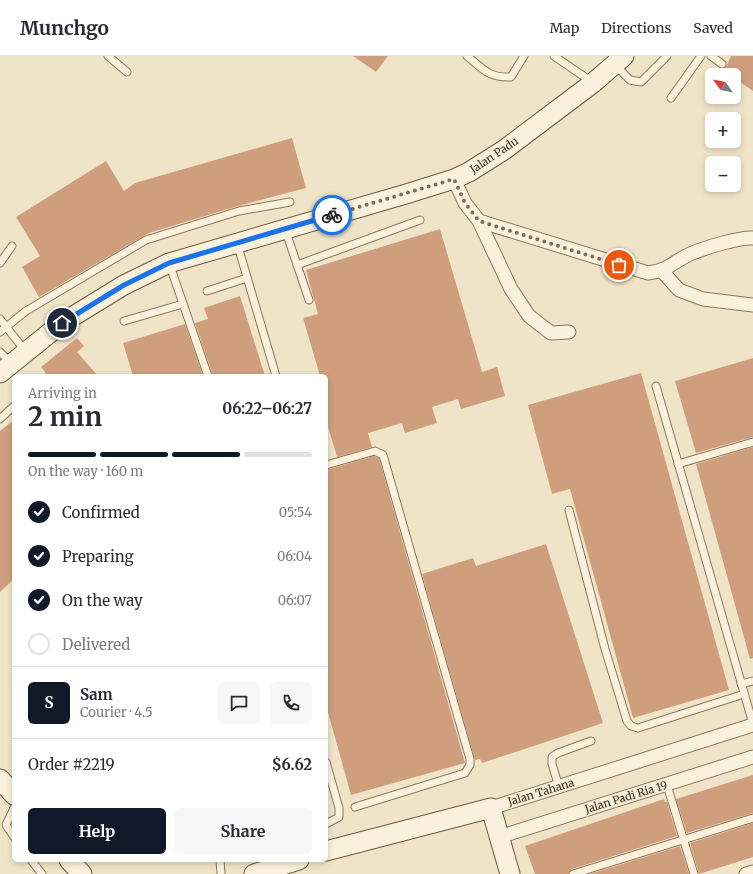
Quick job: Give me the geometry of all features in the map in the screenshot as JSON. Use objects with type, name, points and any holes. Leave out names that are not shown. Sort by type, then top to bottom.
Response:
[{"type":"street","name":"Jalan Padu","points":[[9,360],[62,323],[124,285],[169,263],[454,179],[469,172],[504,150],[593,82],[619,60]]},
{"type":"street","points":[[454,179],[465,203],[479,221],[512,289],[529,316],[551,333],[569,332]]},
{"type":"street","points":[[479,221],[648,273],[662,271],[690,254],[715,246],[753,238]]},
{"type":"street","points":[[662,271],[679,290],[703,299],[753,305]]},
{"type":"street","name":"Jalan Tahana","points":[[328,850],[491,808],[753,724]]},
{"type":"street","name":"Jalan Padi Ria 19","points":[[499,837],[753,757]]},
{"type":"street","points":[[0,779],[12,793]]},
{"type":"street","points":[[491,808],[510,874]]},
{"type":"street","points":[[71,862],[82,874]]},
{"type":"street","points":[[254,874],[293,862]]},
{"type":"street","points":[[746,874],[753,872]]},
{"type":"lane","points":[[108,56],[127,72]]},
{"type":"lane","points":[[466,56],[491,75],[499,77],[511,77],[524,56]]},
{"type":"lane","points":[[554,56],[593,82]]},
{"type":"lane","points":[[619,60],[630,80],[641,82],[667,56]]},
{"type":"lane","points":[[671,98],[701,56]]},
{"type":"lane","points":[[711,56],[722,64]]},
{"type":"lane","points":[[3,330],[26,311],[146,240],[239,211],[290,202]]},
{"type":"lane","points":[[297,265],[420,220]]},
{"type":"lane","points":[[285,229],[309,300]]},
{"type":"lane","points":[[237,243],[275,374]]},
{"type":"lane","points":[[0,263],[12,246]]},
{"type":"lane","points":[[169,263],[207,374]]},
{"type":"lane","points":[[207,291],[247,278]]},
{"type":"lane","points":[[124,321],[183,304]]},
{"type":"lane","points":[[0,319],[9,360]]},
{"type":"lane","points":[[656,386],[753,724]]},
{"type":"lane","points":[[0,419],[12,408]]},
{"type":"lane","points":[[678,464],[753,442]]},
{"type":"lane","points":[[328,464],[375,451],[383,455],[470,759],[470,765],[465,773],[355,807]]},
{"type":"lane","points":[[570,510],[606,649],[627,721],[631,726],[638,728],[744,694]]},
{"type":"lane","points":[[741,684],[753,681]]},
{"type":"lane","points":[[559,787],[552,764],[552,757],[558,753],[591,741]]},
{"type":"lane","points":[[328,770],[339,817],[328,823]]},
{"type":"lane","points":[[667,785],[694,874]]},
{"type":"lane","points":[[12,812],[6,825],[12,834]]},
{"type":"lane","points":[[573,874],[684,838],[753,818]]},
{"type":"lane","points":[[33,862],[42,874]]},
{"type":"lane","points":[[220,862],[221,874]]},
{"type":"building","points":[[353,56],[388,56],[376,72]]},
{"type":"building","points":[[731,56],[753,56],[753,91],[741,83],[741,68],[724,68],[726,67]]},
{"type":"building","points":[[292,138],[306,188],[238,206],[149,233],[39,297],[22,267],[40,256],[16,217],[106,161],[124,191],[135,183]]},
{"type":"building","points":[[440,229],[482,372],[497,367],[505,396],[461,409],[458,399],[432,407],[437,423],[405,433],[402,423],[368,433],[372,447],[337,457],[328,427],[328,374],[319,374],[303,318],[318,314],[306,270]]},
{"type":"building","points":[[240,296],[264,374],[212,374],[195,323],[208,319],[204,308]]},
{"type":"building","points":[[185,324],[202,374],[132,374],[123,343]]},
{"type":"building","points":[[77,338],[84,346],[77,352],[96,374],[46,374],[41,367]]},
{"type":"building","points":[[753,358],[753,437],[696,453],[675,381]]},
{"type":"building","points":[[641,373],[729,690],[633,718],[570,489],[552,494],[528,405]]},
{"type":"building","points":[[12,422],[12,581],[0,592],[0,431]]},
{"type":"building","points":[[753,447],[753,658],[750,659],[696,464]]},
{"type":"building","points":[[374,456],[379,458],[465,763],[351,795],[328,712],[328,469]]},
{"type":"building","points":[[546,544],[603,723],[482,763],[480,759],[475,760],[422,574],[473,558],[476,566]]},
{"type":"building","points":[[753,775],[753,813],[687,833],[676,799]]},
{"type":"building","points":[[664,799],[665,802],[667,802],[677,836],[572,869],[568,874],[535,874],[525,846]]},
{"type":"building","points":[[753,823],[753,857],[699,874],[690,843]]},
{"type":"building","points":[[680,846],[689,874],[590,874]]},
{"type":"way so far","points":[[332,215],[454,179],[465,203],[479,221],[619,265]]},
{"type":"route","points":[[62,323],[124,285],[169,263],[332,215]]}]
